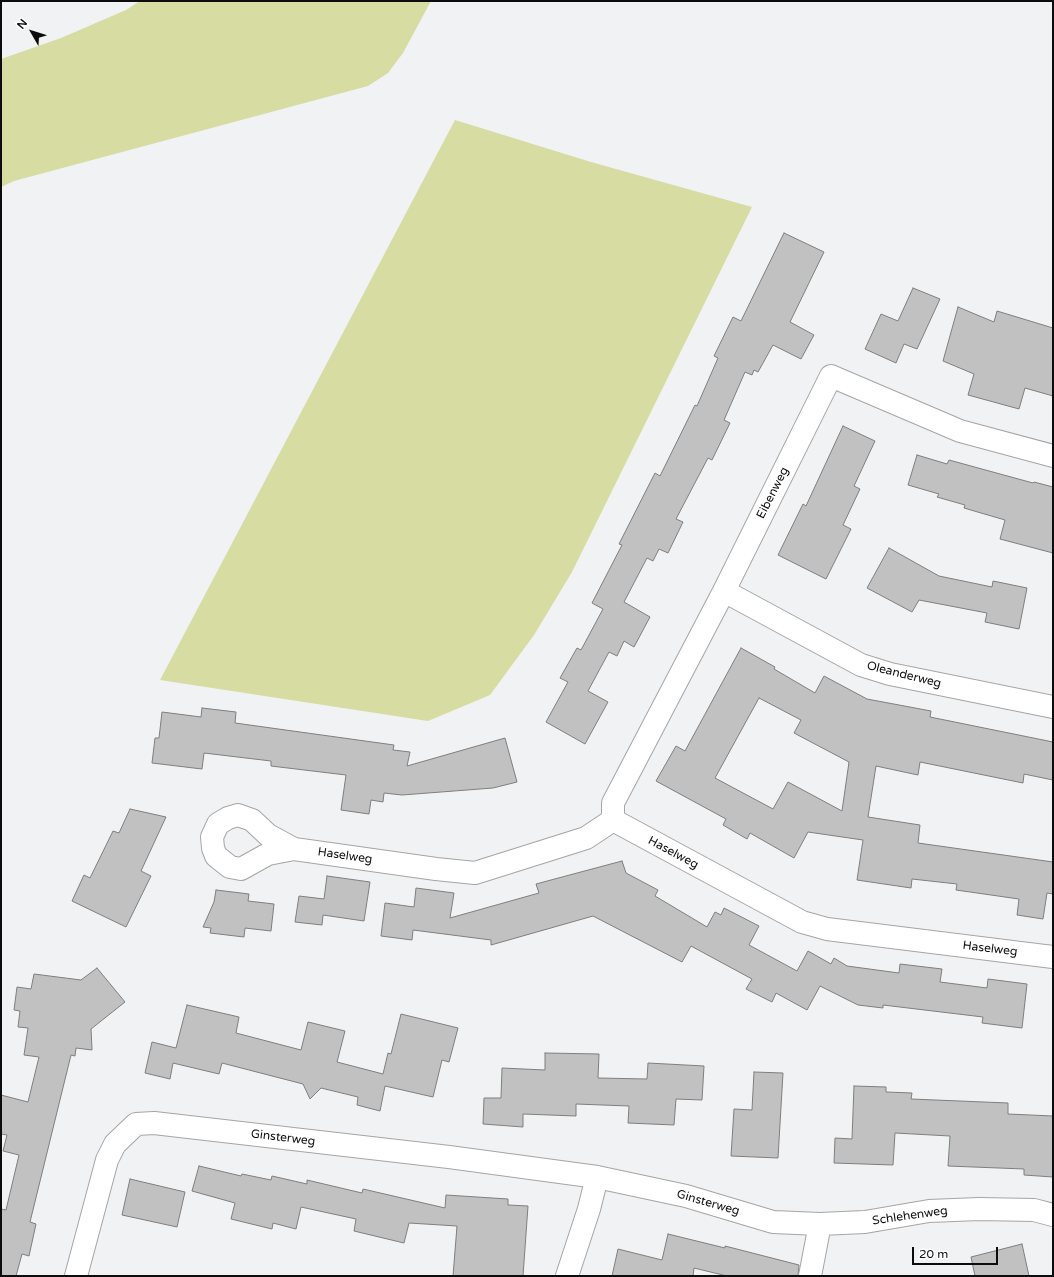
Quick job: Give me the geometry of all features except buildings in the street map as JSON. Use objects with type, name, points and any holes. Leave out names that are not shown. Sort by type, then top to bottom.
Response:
[{"type":"street","name":"Eibenweg","points":[[613,820],[613,803],[724,591],[831,376],[960,430],[1053,456]]},
{"type":"street","name":"Oleanderweg","points":[[724,591],[861,665],[890,674],[1053,707]]},
{"type":"street","name":"Haselweg","points":[[294,849],[475,873],[586,838],[613,820],[802,922],[827,929],[1053,957]]},
{"type":"street","name":"Ginsterweg","points":[[76,1276],[107,1160],[114,1144],[136,1124],[154,1123],[449,1157],[597,1177],[686,1196],[773,1222],[820,1224]]},
{"type":"street","points":[[567,1276],[589,1209],[597,1177]]},
{"type":"street","name":"Schlehenweg","points":[[820,1224],[865,1222],[930,1211],[979,1209],[1034,1210],[1053,1215]]},
{"type":"street","points":[[810,1276],[820,1224]]},
{"type":"green space","points":[[140,1],[431,1],[403,53],[388,73],[368,86],[14,181],[1,187],[1,59],[61,38],[126,10]]},
{"type":"green space","points":[[455,120],[591,162],[752,207],[572,572],[534,635],[490,695],[428,721],[160,680]]}]
